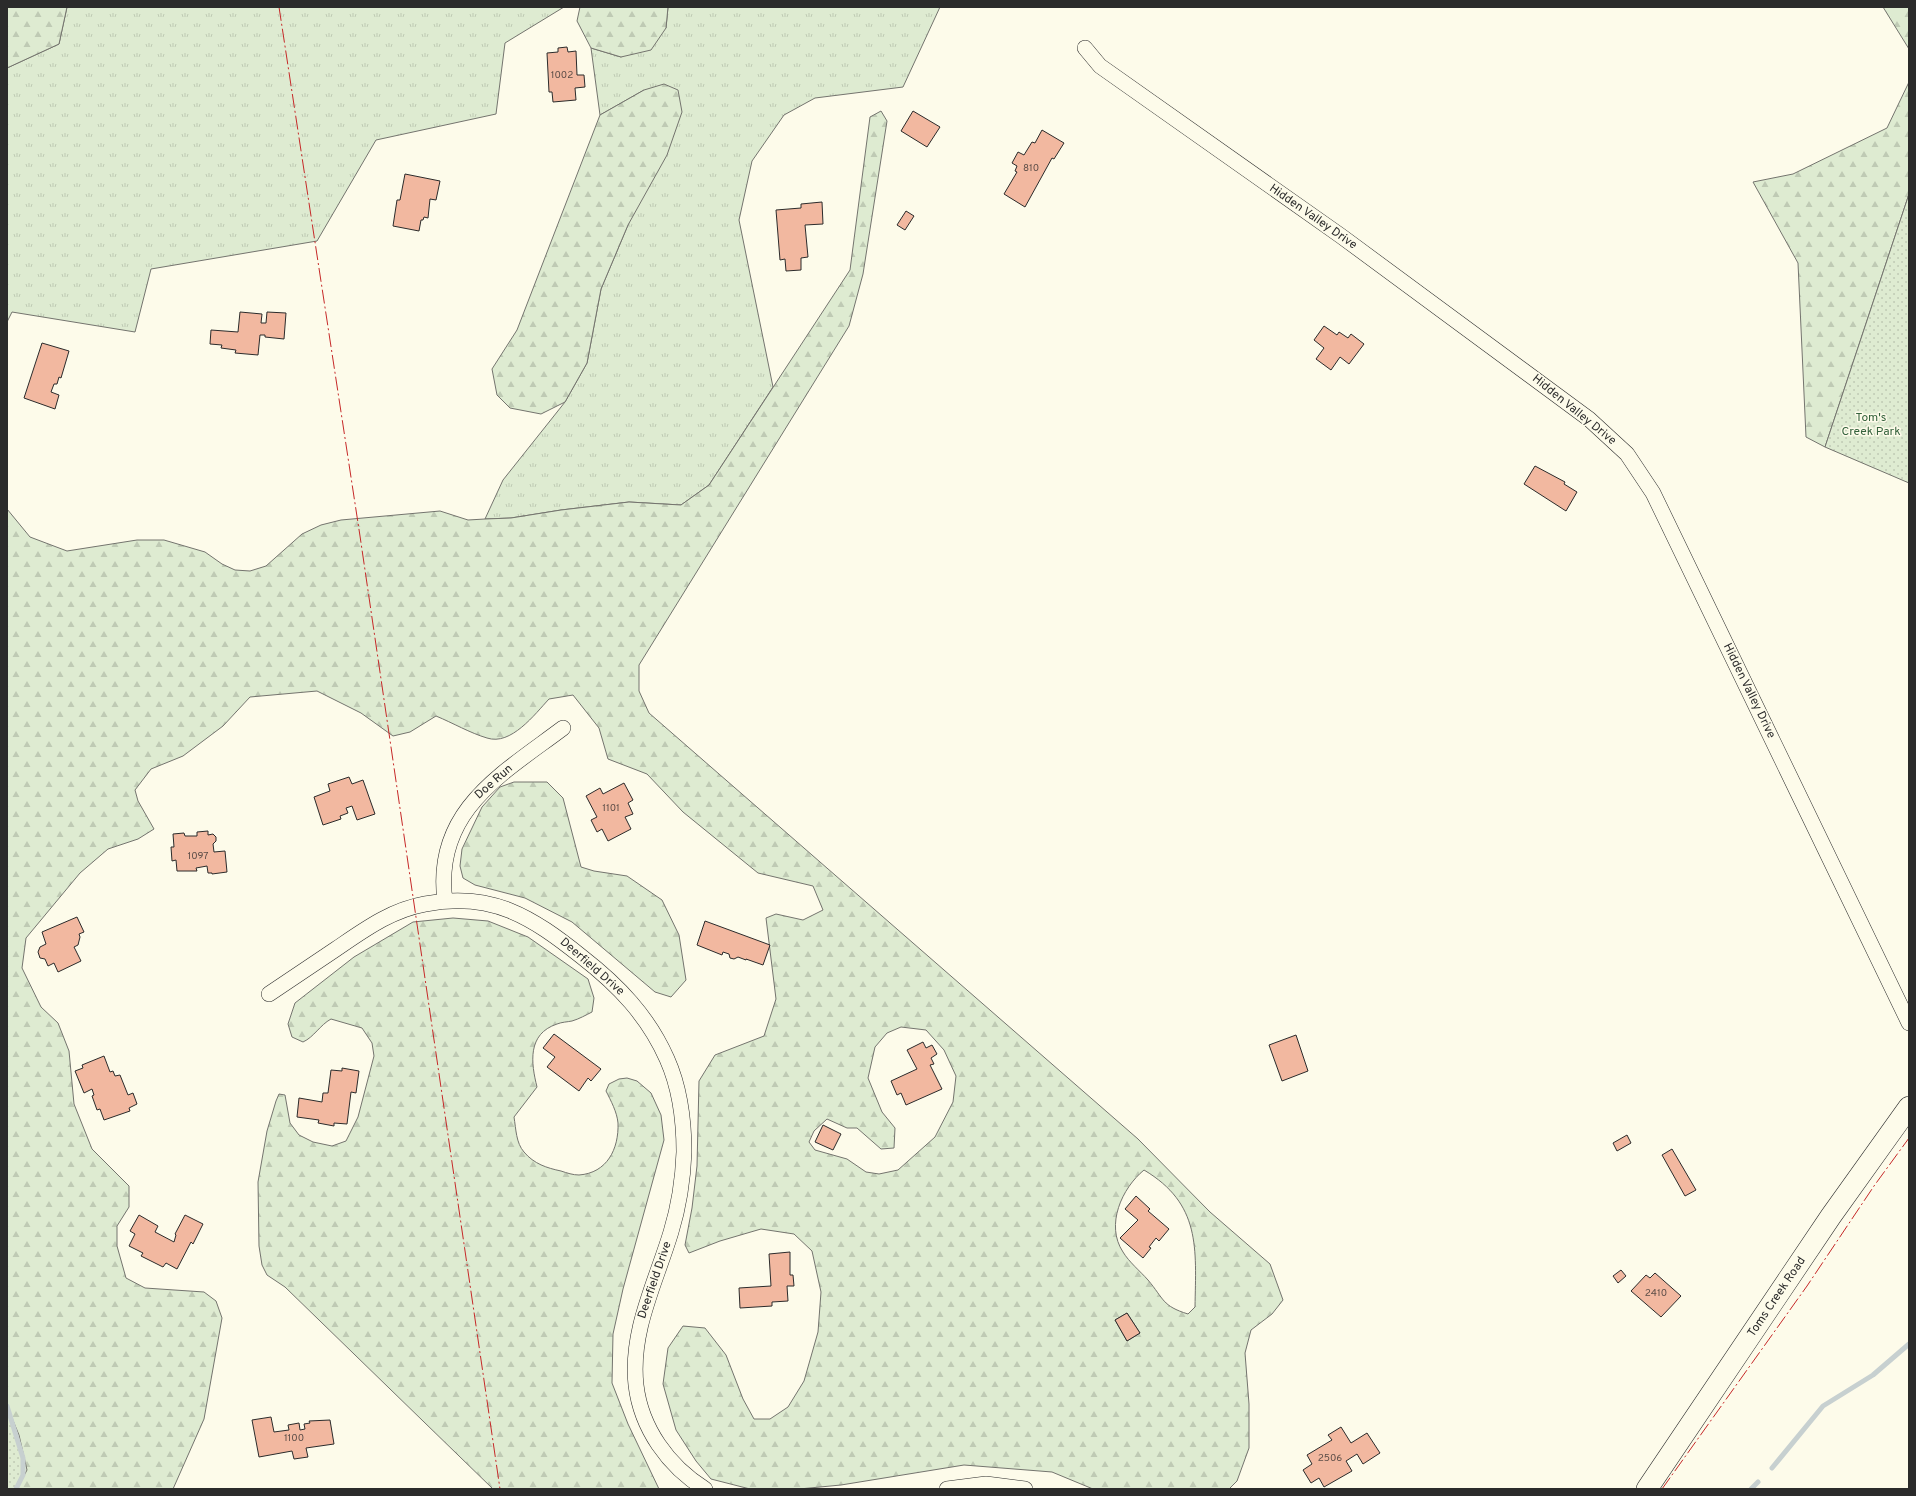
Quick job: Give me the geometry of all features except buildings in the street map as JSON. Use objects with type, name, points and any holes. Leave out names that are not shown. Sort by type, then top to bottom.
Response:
[{"type":"street","name":"Hidden Valley Drive","points":[[1085,48],[1100,66],[1341,236],[1589,419],[1627,454],[1653,493],[1909,1023]]},
{"type":"street","name":"Doe Run","points":[[445,901],[444,876],[446,854],[455,828],[464,813],[488,785],[563,728]]},
{"type":"street","name":"Deerfield Drive","points":[[269,994],[375,923],[406,908],[445,901],[470,901],[499,906],[527,917],[544,927],[616,985],[645,1019],[666,1057],[679,1094],[683,1120],[684,1154],[681,1186],[671,1232],[639,1327],[635,1353],[636,1386],[646,1423],[655,1440],[680,1470],[705,1489]]},
{"type":"street","name":"Toms Creek Road","points":[[1647,1489],[1831,1216],[1909,1107]]},
{"type":"street","points":[[947,1489],[986,1484],[1025,1489]]},
{"type":"green space","points":[[7,7],[67,7],[59,44],[7,68]]},
{"type":"green space","points":[[67,7],[564,7],[505,43],[496,114],[376,140],[317,241],[151,269],[135,332],[12,312],[7,322],[7,68],[59,44]]},
{"type":"green space","points":[[580,7],[668,7],[666,28],[651,50],[621,57],[591,48],[577,21]]},
{"type":"green space","points":[[668,7],[940,7],[903,87],[815,98],[784,115],[752,161],[739,220],[773,387],[709,485],[681,505],[629,502],[561,510],[511,518],[485,519],[503,480],[565,402],[587,363],[601,289],[628,225],[644,90],[600,115],[591,48],[621,57],[666,28]]},
{"type":"green space","points":[[1883,7],[1909,7],[1909,49]]},
{"type":"green space","points":[[1909,82],[1909,194],[1825,447],[1806,437],[1798,263],[1753,182],[1793,174],[1887,128]]},
{"type":"green space","points":[[664,84],[678,90],[682,112],[667,155],[628,225],[601,289],[587,363],[565,402],[541,414],[510,408],[497,395],[492,369],[517,330],[600,115],[644,90]]},
{"type":"green space","points":[[881,111],[887,121],[863,274],[849,326],[639,665],[639,691],[649,713],[1138,1139],[1210,1212],[1270,1264],[1283,1300],[1272,1314],[1251,1330],[1245,1353],[1249,1404],[1249,1448],[1237,1481],[1229,1489],[1093,1489],[1052,1472],[964,1465],[841,1485],[799,1489],[750,1489],[711,1479],[696,1461],[676,1430],[663,1384],[668,1348],[683,1326],[705,1328],[726,1355],[743,1399],[754,1419],[770,1419],[788,1407],[804,1381],[818,1332],[821,1292],[812,1251],[794,1234],[761,1229],[720,1241],[689,1253],[685,1245],[692,1208],[697,1166],[699,1081],[715,1055],[764,1036],[776,999],[766,918],[776,914],[803,920],[823,910],[813,886],[758,873],[683,812],[647,774],[608,759],[599,728],[573,695],[549,699],[522,727],[505,737],[496,739],[487,738],[436,716],[410,732],[393,736],[361,713],[317,691],[250,697],[223,726],[183,756],[151,769],[135,790],[138,801],[154,829],[138,839],[108,849],[80,873],[26,938],[22,968],[41,1007],[58,1023],[69,1051],[74,1104],[92,1149],[129,1186],[129,1207],[117,1226],[117,1246],[126,1278],[145,1288],[204,1292],[216,1301],[222,1318],[204,1419],[173,1489],[7,1489],[7,509],[30,537],[67,551],[137,540],[164,540],[205,552],[222,564],[235,570],[250,571],[266,566],[302,534],[321,525],[341,520],[440,511],[468,520],[511,518],[561,510],[629,502],[681,505],[709,485],[850,270],[870,117]],"holes":[[[901,1027],[926,1030],[944,1050],[956,1076],[953,1102],[935,1137],[898,1170],[879,1174],[866,1172],[847,1159],[815,1150],[809,1142],[814,1131],[827,1119],[847,1128],[857,1128],[881,1149],[894,1148],[895,1128],[882,1112],[868,1078],[875,1047],[887,1033]],[[1144,1170],[1163,1183],[1176,1197],[1185,1213],[1191,1229],[1195,1265],[1195,1307],[1188,1314],[1173,1308],[1164,1301],[1148,1280],[1125,1256],[1118,1241],[1116,1230],[1118,1208],[1123,1197],[1136,1178]],[[1127,1313],[1140,1333],[1127,1341],[1115,1320]]]},
{"type":"green space","name":"Tom's Creek Park","points":[[1909,194],[1909,483],[1825,447]]},
{"type":"green space","points":[[514,782],[547,782],[563,798],[581,867],[594,871],[627,876],[662,900],[679,935],[686,980],[671,997],[655,992],[572,922],[525,898],[475,885],[463,878],[460,866],[462,849],[482,807],[500,787]]},
{"type":"green space","points":[[453,918],[488,921],[528,937],[588,979],[594,998],[592,1012],[575,1020],[559,1023],[547,1029],[540,1035],[536,1042],[533,1068],[537,1087],[514,1117],[519,1144],[532,1160],[546,1167],[577,1175],[589,1173],[604,1165],[613,1150],[618,1133],[618,1123],[614,1107],[606,1091],[609,1084],[619,1079],[627,1078],[637,1081],[651,1093],[661,1115],[664,1140],[623,1289],[613,1334],[612,1383],[628,1424],[659,1489],[493,1489],[285,1287],[267,1275],[262,1265],[259,1246],[258,1182],[267,1131],[279,1094],[285,1095],[290,1123],[299,1135],[313,1142],[332,1146],[346,1141],[358,1117],[374,1056],[372,1043],[362,1028],[331,1019],[303,1042],[292,1037],[288,1024],[295,1003],[354,957],[413,922]]},
{"type":"green space","points":[[7,1406],[19,1435],[27,1470],[17,1489],[7,1489]]},
{"type":"waterway","points":[[1772,1468],[1823,1406],[1873,1375],[1909,1344]]},
{"type":"waterway","points":[[7,1406],[23,1458],[23,1475],[16,1489]]},
{"type":"waterway","points":[[1751,1489],[1758,1482]]},
{"type":"power","points":[[279,7],[360,536],[500,1489]]},
{"type":"power","points":[[1662,1489],[1807,1286],[1874,1186],[1909,1138]]}]
